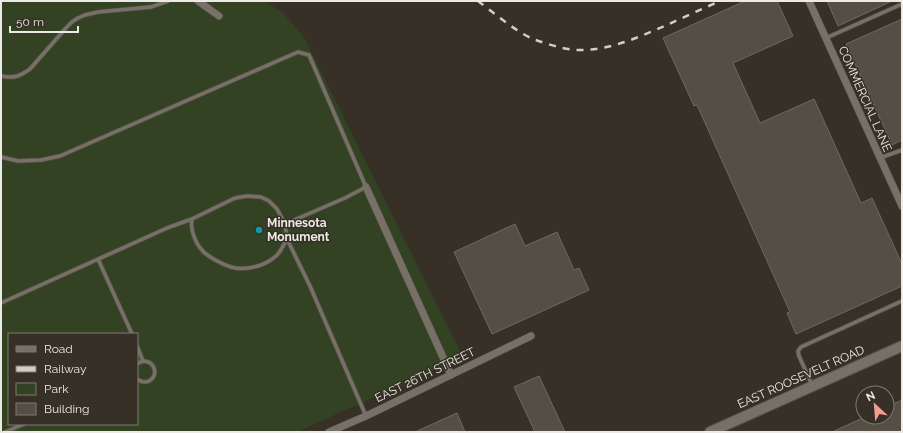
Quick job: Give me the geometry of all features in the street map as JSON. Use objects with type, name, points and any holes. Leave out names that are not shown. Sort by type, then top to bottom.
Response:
[{"type":"main road","name":"EAST ROOSEVELT ROAD","points":[[710,432],[902,346]]},
{"type":"street","points":[[198,1],[219,16]]},
{"type":"street","name":"COMMERCIAL LANE","points":[[809,1],[902,206]]},
{"type":"street","points":[[366,187],[451,375]]},
{"type":"street","name":"EAST 26TH STREET","points":[[329,432],[366,416],[531,336]]},
{"type":"lane","points":[[1,76],[15,77],[30,69],[72,22],[85,15],[98,12],[151,7],[168,1]]},
{"type":"lane","points":[[826,38],[902,4]]},
{"type":"lane","points":[[1,157],[18,161],[41,160],[60,156],[298,52],[309,55],[366,187],[345,198],[285,224]]},
{"type":"lane","points":[[880,158],[902,151]]},
{"type":"lane","points":[[1,302],[167,228],[192,219],[235,198],[247,196],[261,197],[269,201],[285,224],[287,240],[310,286],[366,416]]},
{"type":"lane","points":[[192,219],[191,224],[193,233],[201,250],[207,255],[230,267],[251,268],[263,265],[277,255],[287,240]]},
{"type":"lane","points":[[98,259],[132,333]]},
{"type":"lane","points":[[813,386],[799,356],[798,351],[801,347],[902,301]]},
{"type":"lane","points":[[138,348],[143,361]]},
{"type":"lane","points":[[138,364],[143,361],[150,362],[153,365],[155,375],[147,382],[138,380]]},
{"type":"lane","points":[[5,432],[22,425]]},
{"type":"green space","points":[[1,1],[265,1],[283,13],[304,37],[463,357],[297,432],[1,432]]},
{"type":"building","points":[[745,1],[777,1],[793,36],[733,63],[760,123],[814,99],[861,203],[872,198],[902,264],[902,286],[796,334],[787,313],[790,312],[697,105],[694,106],[663,38]]},
{"type":"building","points":[[827,1],[892,1],[838,26]]},
{"type":"building","points":[[902,19],[902,140],[892,145],[846,44]]},
{"type":"building","points":[[515,224],[525,246],[557,232],[574,270],[579,268],[589,290],[492,334],[454,252]]},
{"type":"building","points":[[539,376],[565,432],[535,432],[514,387]]},
{"type":"building","points":[[902,400],[902,432],[832,432],[855,422],[855,425],[895,425],[895,403]]},
{"type":"building","points":[[457,413],[465,432],[415,432]]},
{"type":"railway","points":[[478,1],[526,36],[549,44],[577,50],[601,48],[624,42],[656,30],[720,1]]},
{"type":"place","name":"Minnesota Monument","points":[[259,230]]}]
